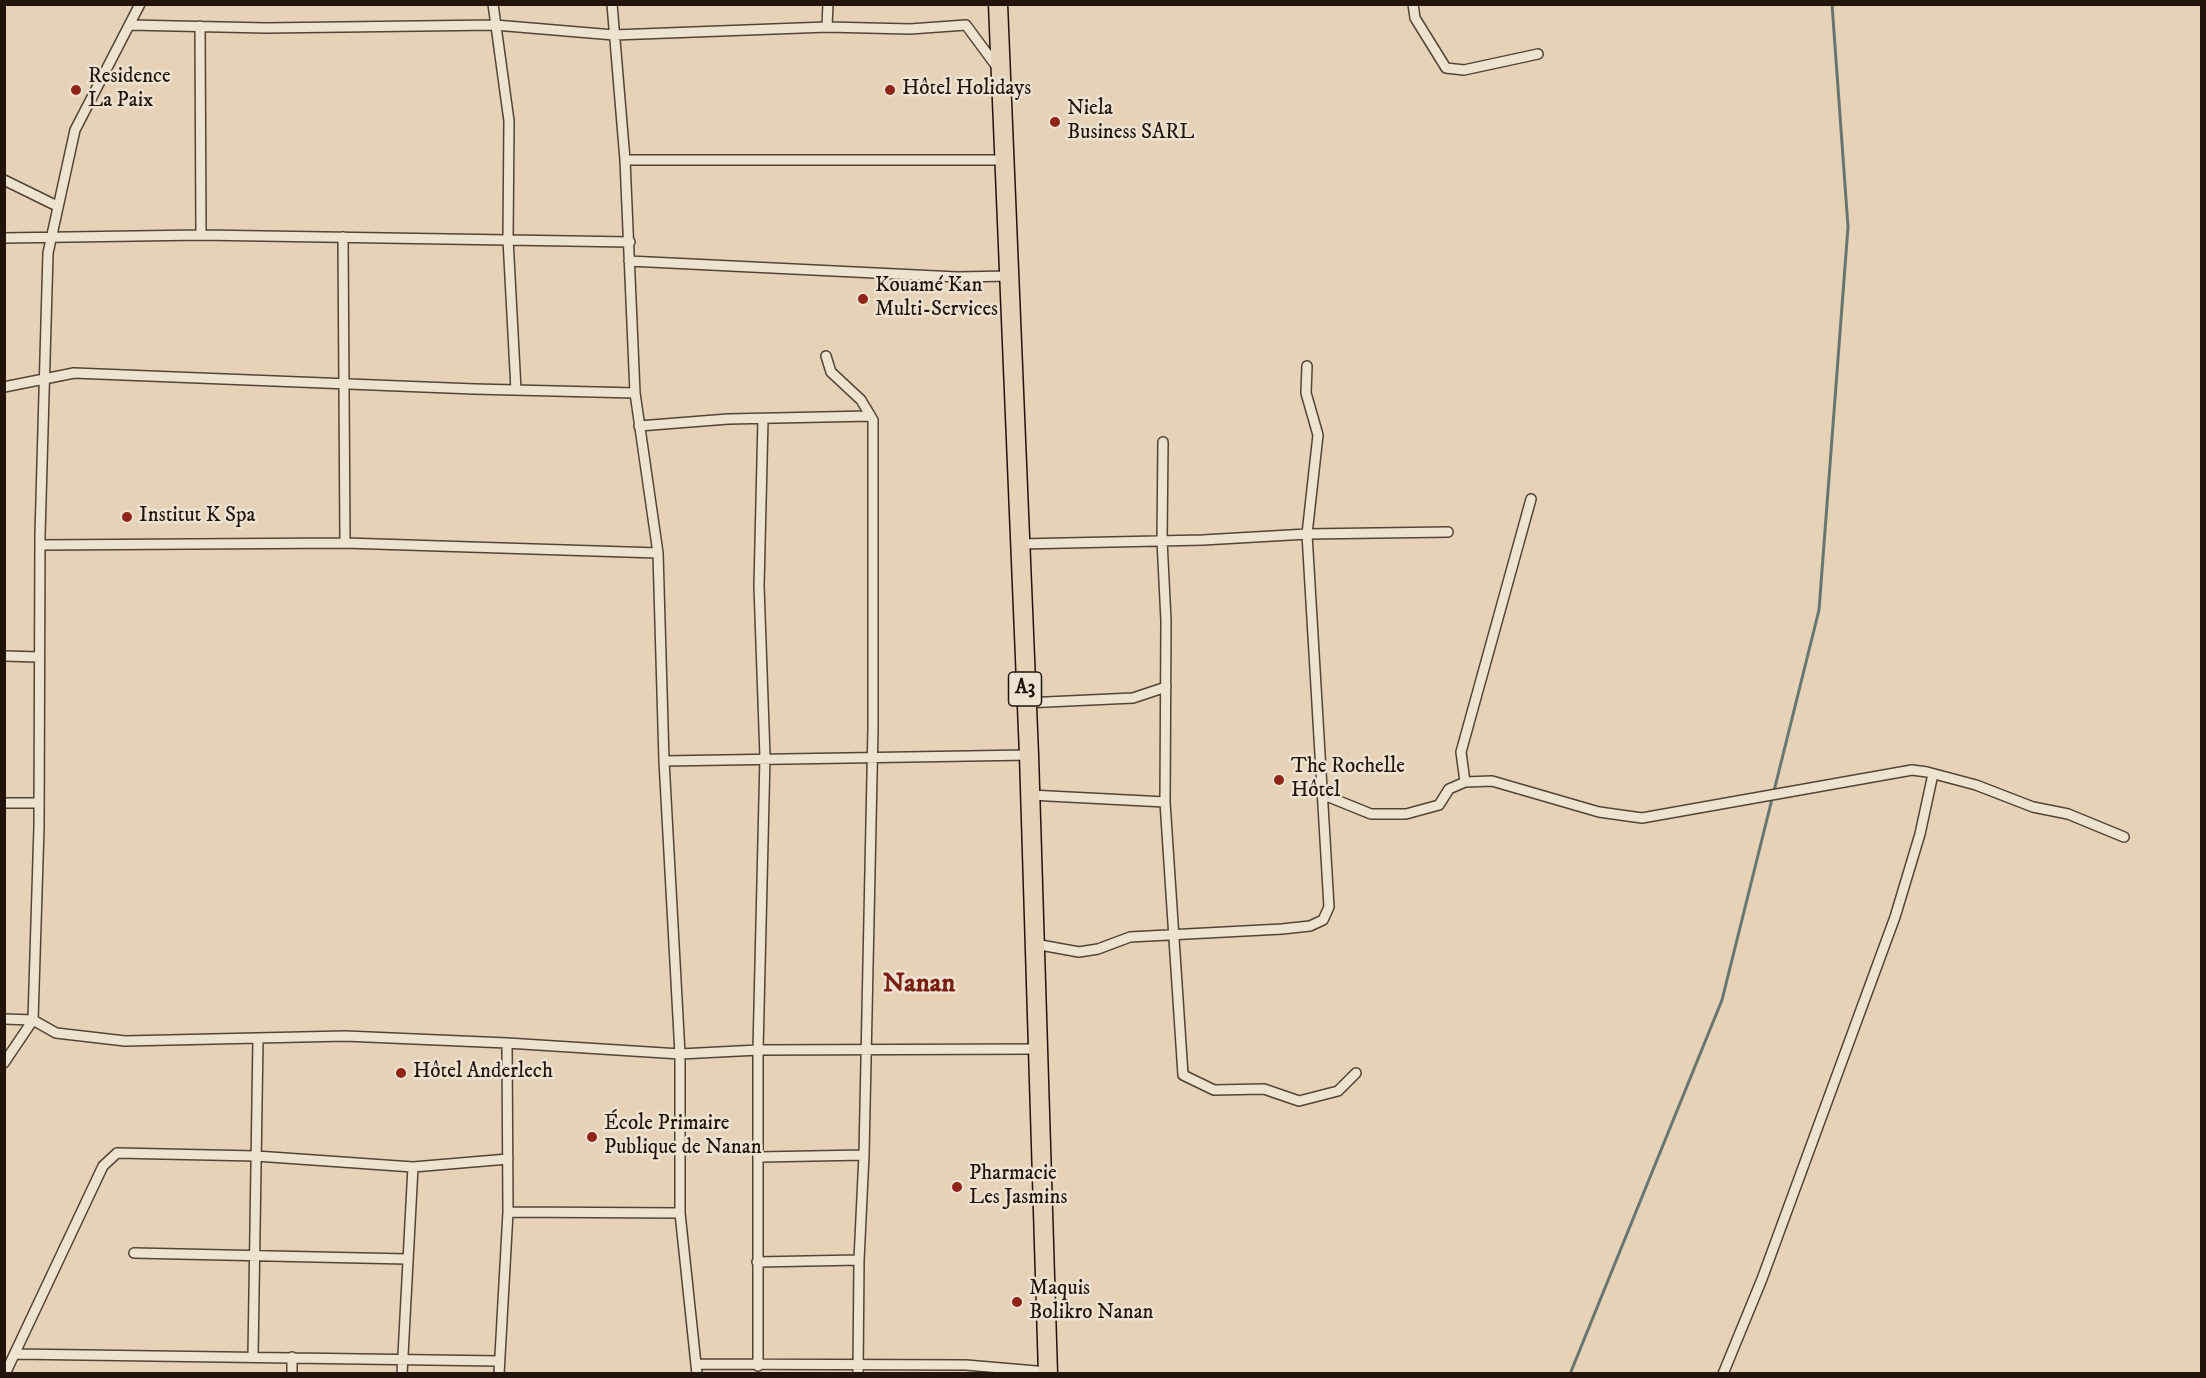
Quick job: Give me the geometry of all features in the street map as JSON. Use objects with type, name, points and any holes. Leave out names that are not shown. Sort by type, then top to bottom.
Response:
[{"type":"highway","name":"A3","points":[[998,4],[1006,160],[1025,703],[1029,754],[1028,795],[1035,944],[1048,1373]]},
{"type":"street","points":[[4,1063],[33,1020],[39,803],[40,545],[48,253],[75,129],[140,4]]},
{"type":"street","points":[[494,4],[509,121],[508,239],[516,390]]},
{"type":"street","points":[[612,4],[630,242],[635,393],[658,553],[664,760],[680,1054],[680,1213],[697,1369],[758,1366],[858,1369],[966,1365],[1048,1373]]},
{"type":"street","points":[[827,27],[828,4]]},
{"type":"street","points":[[1413,4],[1414,18],[1446,68],[1464,70],[1538,54]]},
{"type":"street","points":[[130,24],[200,26],[495,25],[614,35],[827,27],[910,28],[966,25],[1002,74]]},
{"type":"street","points":[[200,26],[201,235]]},
{"type":"street","points":[[625,160],[1006,160]]},
{"type":"street","points":[[4,180],[57,206]]},
{"type":"street","points":[[4,238],[201,235],[630,242]]},
{"type":"street","points":[[343,237],[345,543]]},
{"type":"street","points":[[630,261],[945,276],[1010,276]]},
{"type":"street","points":[[826,356],[831,372],[861,400],[873,420],[872,758],[858,1369]]},
{"type":"street","points":[[1035,944],[1079,952],[1098,949],[1130,937],[1310,926],[1323,920],[1329,907],[1307,534],[1318,435],[1306,393],[1307,366]]},
{"type":"street","points":[[4,387],[74,373],[635,393]]},
{"type":"street","points":[[639,426],[763,418],[870,416]]},
{"type":"street","points":[[758,1366],[756,1262],[760,1157],[758,1050],[765,757],[759,586],[763,418]]},
{"type":"street","points":[[1163,441],[1165,802],[1184,1075],[1214,1090],[1264,1089],[1299,1101],[1338,1090],[1356,1073]]},
{"type":"street","points":[[1466,782],[1461,752],[1531,499]]},
{"type":"street","points":[[1020,544],[1307,534],[1448,532]]},
{"type":"street","points":[[40,545],[345,543],[658,553]]},
{"type":"street","points":[[4,656],[39,657]]},
{"type":"street","points":[[1025,703],[1133,698],[1166,687]]},
{"type":"street","points":[[664,760],[1029,754]]},
{"type":"street","points":[[1324,795],[1371,814],[1406,814],[1439,805],[1449,789],[1466,782],[1492,781],[1513,785],[1599,812],[1642,818],[1912,770],[1976,785],[2034,807],[2068,814],[2124,837]]},
{"type":"street","points":[[1723,1374],[1762,1279],[1895,916],[1920,834],[1933,774]]},
{"type":"street","points":[[1028,795],[1165,802]]},
{"type":"street","points":[[4,803],[39,803]]},
{"type":"street","points":[[4,1019],[33,1020],[56,1033],[125,1041],[345,1036],[507,1042],[680,1054],[866,1048],[1038,1049]]},
{"type":"street","points":[[253,1356],[258,1039]]},
{"type":"street","points":[[499,1374],[508,1212],[507,1042]]},
{"type":"street","points":[[5,1374],[103,1166],[111,1156],[117,1153],[256,1156],[413,1167],[508,1160]]},
{"type":"street","points":[[760,1157],[864,1155]]},
{"type":"street","points":[[402,1374],[413,1167]]},
{"type":"street","points":[[508,1212],[680,1213]]},
{"type":"street","points":[[134,1253],[407,1259]]},
{"type":"street","points":[[756,1262],[859,1260]]},
{"type":"street","points":[[15,1354],[499,1361]]},
{"type":"street","points":[[292,1357],[292,1374]]},
{"type":"waterway","points":[[1570,1374],[1722,1000],[1819,610],[1848,227],[1832,4]]},
{"type":"place","name":"Residence La Paix","points":[[76,90]]},
{"type":"place","name":"Hôtel Holidays","points":[[890,90]]},
{"type":"place","name":"Niela Business SARL","points":[[1055,122]]},
{"type":"place","name":"Kouamé Kan Multi-Services","points":[[863,299]]},
{"type":"place","name":"Institut K Spa","points":[[127,517]]},
{"type":"place","name":"The Rochelle Hôtel","points":[[1279,780]]},
{"type":"place","name":"Hôtel Anderlech","points":[[401,1073]]},
{"type":"place","name":"École Primaire Publique de Nanan","points":[[592,1137]]},
{"type":"place","name":"Pharmacie Les Jasmins","points":[[957,1187]]},
{"type":"place","name":"Maquis Bolikro Nanan","points":[[1017,1302]]},
{"type":"district","name":"Nanan","points":[[919,985]]}]
